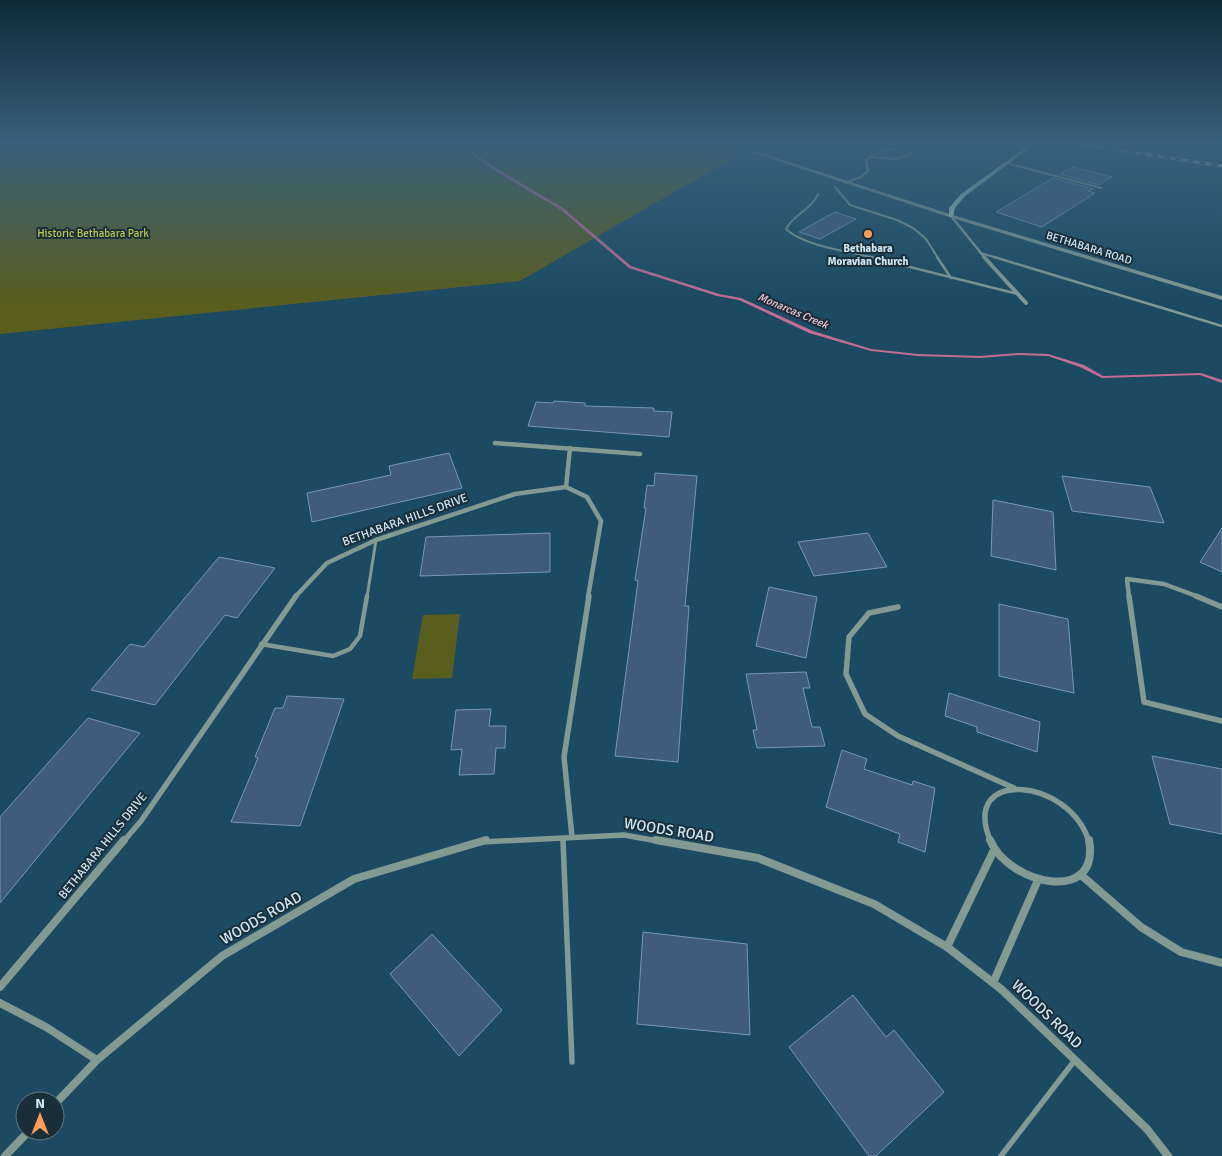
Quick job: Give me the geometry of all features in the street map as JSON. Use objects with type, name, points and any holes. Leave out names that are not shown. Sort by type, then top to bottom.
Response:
[{"type":"main road","points":[[951,216],[952,208],[964,196]]},
{"type":"street","name":"BETHABARA ROAD","points":[[887,196],[1222,298]]},
{"type":"street","points":[[951,216],[980,253],[1026,303]]},
{"type":"street","points":[[495,442],[640,454]]},
{"type":"street","points":[[570,448],[566,487],[587,497],[601,521],[573,688],[564,757],[572,837]]},
{"type":"street","name":"BETHABARA HILLS DRIVE","points":[[0,986],[141,821],[292,600],[327,563],[376,540],[515,494],[566,487]]},
{"type":"street","points":[[1222,607],[1185,590],[1161,582],[1128,579],[1144,702],[1222,721]]},
{"type":"street","points":[[898,606],[869,613],[849,638],[846,674],[865,714],[898,736],[1014,788],[1036,791],[1059,801],[1078,818],[1090,839],[1091,859],[1081,875],[1062,883],[1038,880],[1013,868],[994,850],[984,828],[986,809],[996,795],[1014,788]]},
{"type":"street","name":"WOODS ROAD","points":[[65,1094],[97,1060],[222,956],[354,879],[488,840],[624,835],[758,858],[874,904],[947,947],[993,983],[1147,1128],[1168,1156]]},
{"type":"street","points":[[947,947],[994,850]]},
{"type":"street","points":[[1081,875],[1141,927],[1181,952],[1222,963]]},
{"type":"street","points":[[993,983],[1038,880]]},
{"type":"street","points":[[0,1003],[46,1028],[97,1060]]},
{"type":"street","points":[[5,1156],[19,1141]]},
{"type":"lane","points":[[817,196],[812,205],[790,219],[786,229],[792,235],[814,243],[1018,294]]},
{"type":"lane","points":[[843,196],[850,205],[897,220],[913,228],[926,238],[951,278]]},
{"type":"lane","points":[[980,253],[1042,270],[1222,326]]},
{"type":"lane","points":[[261,644],[333,656],[350,649],[360,636],[376,540]]},
{"type":"lane","points":[[563,838],[572,1062]]},
{"type":"lane","points":[[1001,1156],[1075,1060]]},
{"type":"green space","name":"Historic Bethabara Park","points":[[0,196],[667,196],[520,281],[0,334]]},
{"type":"green space","points":[[460,614],[452,678],[412,679],[423,615]]},
{"type":"building","points":[[1023,196],[1090,196],[1042,227],[996,212]]},
{"type":"building","points":[[835,212],[856,219],[820,239],[799,232]]},
{"type":"building","points":[[554,401],[585,403],[585,406],[654,408],[654,411],[672,412],[669,437],[528,426],[536,402],[553,403]]},
{"type":"building","points":[[449,453],[462,488],[312,522],[307,493],[391,475],[389,466]]},
{"type":"building","points":[[655,473],[697,476],[685,606],[689,606],[678,762],[615,756],[638,581],[635,580],[646,508],[644,508],[647,485],[654,486]]},
{"type":"building","points":[[1062,476],[1150,487],[1164,523],[1072,511]]},
{"type":"building","points":[[993,500],[1053,512],[1056,570],[991,556]]},
{"type":"building","points":[[1222,528],[1222,572],[1200,562]]},
{"type":"building","points":[[550,533],[550,572],[420,576],[426,537]]},
{"type":"building","points":[[868,533],[887,567],[814,576],[798,542]]},
{"type":"building","points":[[219,557],[275,568],[237,618],[225,615],[155,705],[91,690],[130,644],[144,647]]},
{"type":"building","points":[[769,587],[817,597],[806,658],[756,646]]},
{"type":"building","points":[[999,604],[1068,619],[1074,693],[999,676]]},
{"type":"building","points":[[806,672],[810,688],[803,688],[812,727],[820,727],[825,746],[757,748],[753,730],[757,730],[746,674]]},
{"type":"building","points":[[949,693],[1040,722],[1037,752],[977,732],[977,727],[945,716]]},
{"type":"building","points":[[287,696],[344,699],[300,826],[231,822],[258,758],[255,757],[275,708],[283,708]]},
{"type":"building","points":[[491,709],[489,726],[506,726],[505,748],[496,748],[494,774],[459,775],[462,749],[451,750],[456,710]]},
{"type":"building","points":[[88,718],[140,733],[0,903],[0,817]]},
{"type":"building","points":[[842,750],[867,759],[864,769],[912,785],[913,781],[935,788],[925,852],[898,842],[900,834],[826,807]]},
{"type":"building","points":[[1152,756],[1222,769],[1222,834],[1170,824]]},
{"type":"building","points":[[643,932],[747,944],[750,1035],[637,1024]]},
{"type":"building","points":[[432,934],[502,1010],[459,1056],[390,974]]},
{"type":"building","points":[[853,995],[886,1037],[894,1030],[944,1092],[876,1156],[869,1156],[789,1047]]},
{"type":"waterway","name":"Monarcas Creek","points":[[540,196],[562,209],[630,267],[718,295],[740,299],[811,332],[871,350],[918,355],[980,357],[1019,354],[1048,355],[1082,366],[1102,377],[1201,374],[1222,382]]},
{"type":"place","name":"Bethabara Moravian Church","points":[[868,234]]}]
